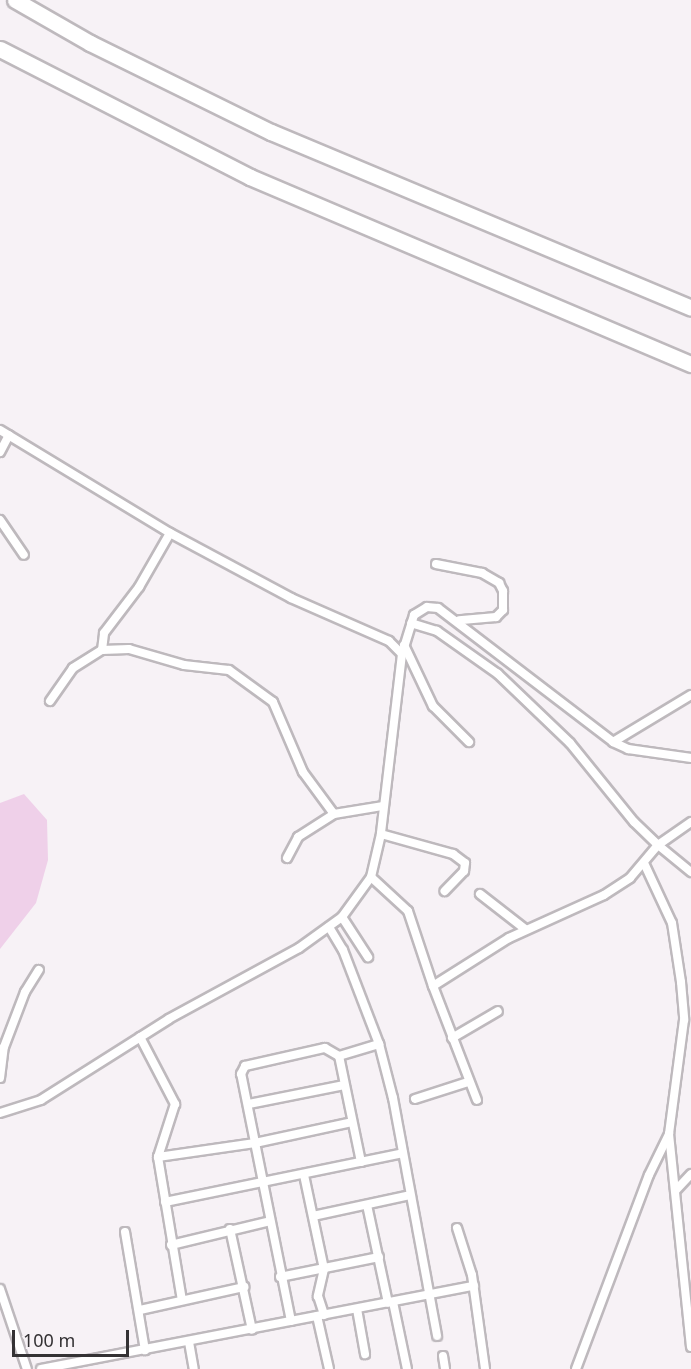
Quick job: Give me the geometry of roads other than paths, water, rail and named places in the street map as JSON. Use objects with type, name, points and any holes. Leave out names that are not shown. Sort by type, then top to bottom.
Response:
[{"type":"highway","points":[[15,0],[90,43],[271,132],[691,308]]},
{"type":"highway","points":[[0,49],[250,177],[691,364]]},
{"type":"street","points":[[0,430],[170,533],[291,598],[389,641],[403,650],[433,706],[469,742]]},
{"type":"street","points":[[0,452],[9,435]]},
{"type":"street","points":[[0,520],[24,555]]},
{"type":"street","points":[[102,650],[104,633],[139,587],[170,533]]},
{"type":"street","points":[[436,564],[482,573],[499,583],[503,591],[503,610],[496,617],[459,621]]},
{"type":"street","points":[[0,1113],[41,1100],[140,1037],[299,948],[342,917],[371,877],[381,834],[403,650],[414,615],[427,608],[438,608],[459,621],[613,742],[628,749],[691,758]]},
{"type":"street","points":[[411,623],[438,631],[498,674],[570,743],[634,822],[691,872]]},
{"type":"street","points":[[50,700],[73,668],[102,650],[129,649],[184,665],[219,667],[264,693],[276,708],[303,772],[334,814]]},
{"type":"street","points":[[613,742],[691,695]]},
{"type":"street","points":[[287,858],[298,837],[334,814],[383,807]]},
{"type":"street","points":[[433,986],[525,929],[594,901],[630,878],[658,845],[691,822]]},
{"type":"street","points":[[381,834],[453,854],[465,863],[464,871],[445,891]]},
{"type":"street","points":[[644,863],[672,923],[681,982],[682,1039],[669,1134],[691,1347]]},
{"type":"street","points":[[371,877],[408,911],[468,1082],[477,1100]]},
{"type":"street","points":[[480,894],[525,929]]},
{"type":"street","points":[[342,917],[368,957]]},
{"type":"street","points":[[329,927],[343,950],[378,1044],[403,1153],[427,1295],[437,1336]]},
{"type":"street","points":[[0,1078],[11,1027],[39,970]]},
{"type":"street","points":[[452,1038],[498,1011]]},
{"type":"street","points":[[140,1037],[175,1104],[158,1157],[182,1300]]},
{"type":"street","points":[[291,1322],[280,1277],[249,1104],[241,1074],[245,1066],[325,1048],[339,1056],[378,1044]]},
{"type":"street","points":[[339,1056],[361,1162]]},
{"type":"street","points":[[415,1100],[468,1082]]},
{"type":"street","points":[[249,1104],[344,1085]]},
{"type":"street","points":[[158,1157],[255,1143],[352,1122]]},
{"type":"street","points":[[576,1369],[649,1175],[669,1134]]},
{"type":"street","points":[[165,1202],[403,1153]]},
{"type":"street","points":[[676,1190],[691,1174]]},
{"type":"street","points":[[304,1175],[324,1269],[318,1296],[329,1369]]},
{"type":"street","points":[[313,1216],[410,1195]]},
{"type":"street","points":[[367,1205],[407,1369]]},
{"type":"street","points":[[171,1245],[270,1221]]},
{"type":"street","points":[[457,1228],[474,1286],[485,1369]]},
{"type":"street","points":[[230,1229],[252,1330]]},
{"type":"street","points":[[125,1232],[145,1350]]},
{"type":"street","points":[[280,1277],[379,1257]]},
{"type":"street","points":[[41,1369],[65,1367],[474,1286]]},
{"type":"street","points":[[140,1310],[244,1287]]},
{"type":"street","points":[[0,1289],[27,1369]]},
{"type":"street","points":[[357,1309],[365,1354]]},
{"type":"street","points":[[189,1342],[194,1369]]},
{"type":"street","points":[[443,1356],[445,1369]]}]
